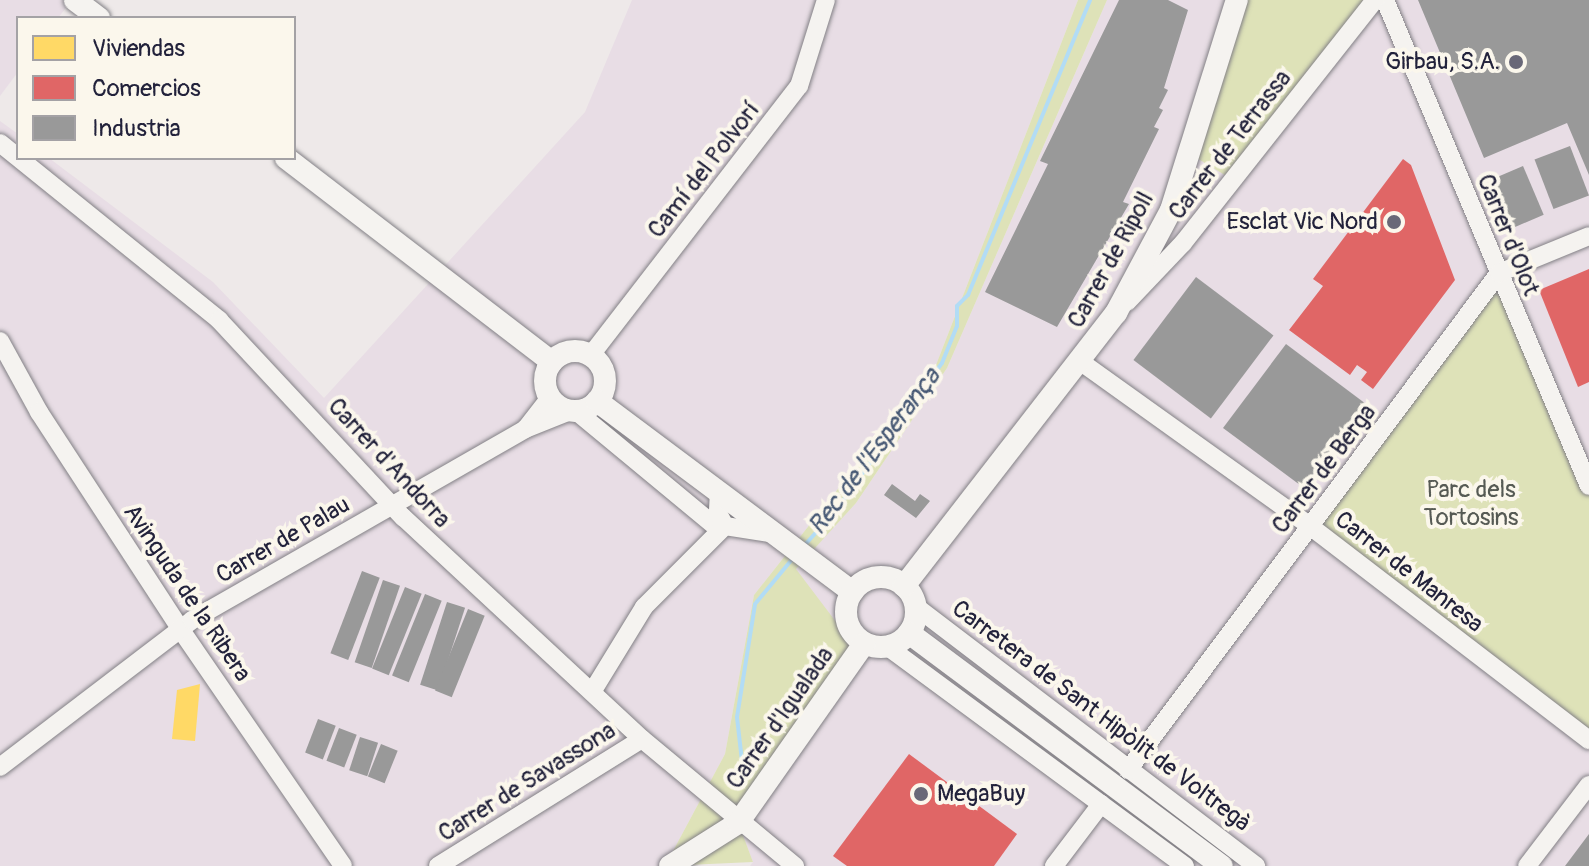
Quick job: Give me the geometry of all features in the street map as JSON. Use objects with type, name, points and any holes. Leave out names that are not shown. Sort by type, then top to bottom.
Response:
[{"type":"street","points":[[75,0],[96,16]]},
{"type":"street","name":"Camí del Polvorí","points":[[591,355],[799,86],[826,0]]},
{"type":"street","name":"Carrer de Ripoll","points":[[904,586],[1081,362],[1116,313],[1171,210],[1237,0]]},
{"type":"street","name":"Carrer de Terrassa","points":[[1116,313],[1183,243],[1375,0]]},
{"type":"street","name":"Carrer d'Olot","points":[[1385,0],[1589,486]]},
{"type":"street","name":"Carrer d'Andorra","points":[[0,143],[16,156]]},
{"type":"street","name":"Carrer d'Andorra","points":[[21,160],[219,320],[392,505],[642,739],[738,823],[795,866]]},
{"type":"street","points":[[289,160],[552,362]]},
{"type":"street","points":[[1499,273],[1589,236]]},
{"type":"street","name":"Carrer de Berga","points":[[1128,770],[1499,273]]},
{"type":"street","name":"Avinguda de la Ribera","points":[[0,341],[39,412],[181,630],[343,866]]},
{"type":"street","points":[[573,411],[597,401],[605,382],[591,355],[570,351],[552,362],[545,382],[550,398],[573,411],[722,528],[792,545]]},
{"type":"street","name":"Carrer de Manresa","points":[[1081,362],[1310,526],[1589,740]]},
{"type":"street","name":"Carrer de Palau","points":[[525,429],[550,398]]},
{"type":"street","points":[[597,401],[852,592]]},
{"type":"street","name":"Carrer de Palau","points":[[0,767],[181,630],[525,429],[573,411]]},
{"type":"street","points":[[719,491],[718,513],[722,528]]},
{"type":"street","points":[[592,692],[644,607],[722,528]]},
{"type":"street","points":[[888,647],[909,633],[915,606],[904,586],[874,578],[852,592],[846,621],[864,644],[888,647],[1185,866]]},
{"type":"street","name":"Carretera de Sant Hipòlit de Voltregà","points":[[915,606],[1256,866]]},
{"type":"street","name":"Carretera de Sant Hipòlit de Voltregà","points":[[909,633],[1222,866]]},
{"type":"street","name":"Carrer d'Igualada","points":[[738,823],[864,644]]},
{"type":"street","name":"Carrer de Savassona","points":[[438,866],[642,739]]},
{"type":"street","points":[[1527,866],[1589,785]]},
{"type":"street","points":[[1054,866],[1101,804]]},
{"type":"street","points":[[670,866],[738,823]]},
{"type":"shaded area","points":[[0,0],[72,0],[60,16],[16,16],[16,75],[0,96]]},
{"type":"shaded area","points":[[632,0],[1078,0],[936,365],[754,595],[725,754],[665,866],[0,866],[0,121],[16,133],[16,160],[52,160],[213,282],[324,398],[585,112]]},
{"type":"shaded area","points":[[1107,0],[1589,0],[1589,866],[750,866],[753,862],[738,823],[795,569],[856,503],[947,368]]},
{"type":"green space","points":[[1078,0],[1107,0],[947,368],[856,503],[796,569],[855,647],[738,822],[753,862],[665,866],[725,754],[754,595],[936,365]]},
{"type":"green space","points":[[1237,0],[1375,0],[1233,180],[1190,154]]},
{"type":"green space","name":"Parc dels Tortosins","points":[[1499,273],[1589,486],[1589,740],[1310,526]]},
{"type":"building: Viviendas","points":[[200,684],[195,741],[172,739],[177,690]]},
{"type":"building: Comercios","name":"Esclat Vic Nord","points":[[1403,159],[1411,165],[1455,280],[1373,389],[1361,380],[1367,372],[1357,365],[1350,375],[1289,330],[1323,286],[1313,279]]},
{"type":"building: Comercios","points":[[1589,269],[1589,382],[1578,387],[1539,290]]},
{"type":"building: Comercios","name":"MegaBuy","points":[[909,754],[1017,834],[994,866],[847,866],[833,856]]},
{"type":"building: Industria","points":[[1119,0],[1168,0],[1188,10],[1164,88],[1168,90],[1159,108],[1163,110],[1154,127],[1159,129],[1123,202],[1129,204],[1057,327],[985,292],[1048,164],[1040,161]]},
{"type":"building: Industria","name":"Girbau, S.A.","points":[[1418,0],[1589,0],[1589,175],[1567,123],[1484,158]]},
{"type":"building: Industria","points":[[1570,146],[1589,195],[1554,209],[1535,160]]},
{"type":"building: Industria","points":[[1523,166],[1544,215],[1513,228],[1493,179]]},
{"type":"building: Industria","points":[[1196,277],[1273,335],[1211,418],[1133,360]]},
{"type":"building: Industria","points":[[1286,344],[1366,404],[1306,484],[1300,485],[1223,428]]},
{"type":"building: Industria","points":[[892,484],[915,501],[920,494],[930,501],[916,518],[884,495]]},
{"type":"building: Industria","points":[[362,571],[380,578],[348,660],[330,653]]},
{"type":"building: Industria","points":[[383,580],[400,586],[372,668],[355,662]]},
{"type":"building: Industria","points":[[405,587],[422,594],[389,675],[372,669]]},
{"type":"building: Industria","points":[[425,594],[442,601],[409,682],[392,676]]},
{"type":"building: Industria","points":[[447,602],[465,608],[438,691],[420,685]]},
{"type":"building: Industria","points":[[468,609],[485,616],[452,697],[435,691]]},
{"type":"building: Industria","points":[[318,719],[336,726],[323,759],[305,753]]},
{"type":"building: Industria","points":[[339,728],[357,735],[344,767],[326,761]]},
{"type":"building: Industria","points":[[360,737],[378,743],[367,776],[349,770]]},
{"type":"building: Industria","points":[[381,744],[398,751],[385,783],[368,776]]},
{"type":"building: Industria","points":[[1589,834],[1589,866],[1565,866]]},
{"type":"waterway","name":"Rec de l'Esperança","points":[[803,547],[837,509],[942,363],[957,326],[957,306],[968,295],[1090,0]]},
{"type":"waterway","name":"Rec de l'Esperança","points":[[743,770],[737,717],[755,604],[794,557]]},
{"type":"place","name":"Girbau, S.A.","points":[[1516,62]]},
{"type":"place","name":"Esclat Vic Nord","points":[[1394,222]]},
{"type":"place","name":"MegaBuy","points":[[921,794]]}]
